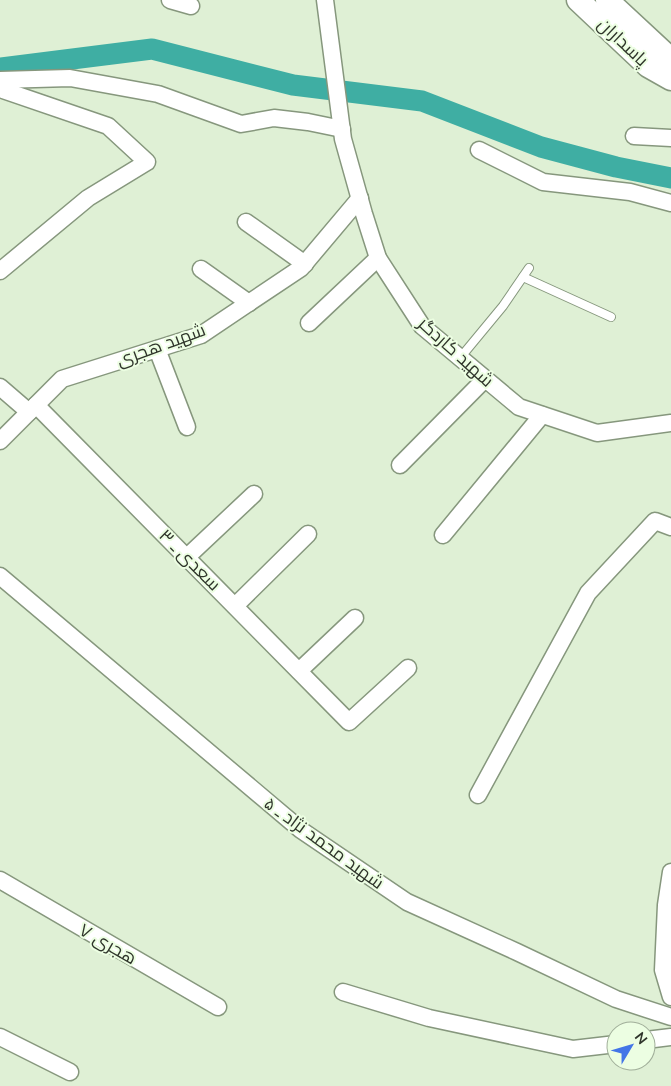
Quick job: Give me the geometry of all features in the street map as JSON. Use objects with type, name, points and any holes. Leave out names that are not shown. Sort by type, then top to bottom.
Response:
[{"type":"street","points":[[170,0],[191,6]]},
{"type":"street","name":"پاسداران","points":[[578,0],[648,66],[671,78]]},
{"type":"street","name":"پاسداران","points":[[607,0],[668,52]]},
{"type":"street","name":"شهید کاردگر","points":[[326,8],[341,122],[360,198],[378,258],[422,326],[519,407],[597,433],[671,423]]},
{"type":"street","points":[[0,80],[70,78],[158,94],[241,124],[274,118],[308,122],[341,122]]},
{"type":"street","points":[[0,89],[108,126],[147,162],[88,198],[0,271]]},
{"type":"street","points":[[634,136],[671,138]]},
{"type":"street","points":[[479,150],[543,182],[630,192],[671,203]]},
{"type":"street","name":"شهید هجری","points":[[0,442],[62,379],[201,335],[301,268],[360,198]]},
{"type":"street","points":[[246,222],[304,264]]},
{"type":"street","points":[[308,323],[378,258]]},
{"type":"street","points":[[201,269],[249,303]]},
{"type":"street","points":[[157,349],[187,426]]},
{"type":"street","points":[[400,465],[485,379]]},
{"type":"street","name":"سعدی ـ ۳","points":[[0,387],[33,408],[187,557],[349,722],[408,668]]},
{"type":"street","points":[[443,535],[542,415]]},
{"type":"street","points":[[187,557],[254,494]]},
{"type":"street","points":[[478,794],[588,593],[655,520],[671,527]]},
{"type":"street","points":[[235,606],[308,534]]},
{"type":"street","name":"شهید محمد نژاد ـ ۵","points":[[0,576],[301,830],[407,902],[616,998],[671,1017]]},
{"type":"street","points":[[299,670],[355,618]]},
{"type":"street","points":[[671,872],[666,905],[664,970],[671,997]]},
{"type":"street","name":"هجری ۷","points":[[0,880],[218,1007]]},
{"type":"street","points":[[343,992],[429,1018],[573,1049],[606,1045]]},
{"type":"street","points":[[0,1037],[70,1072]]},
{"type":"street","points":[[656,1039],[671,1037]]},
{"type":"lane","points":[[460,358],[503,306],[529,268]]},
{"type":"lane","points":[[523,277],[611,317]]},
{"type":"waterway","points":[[0,68],[152,49],[293,85],[422,101],[541,147],[616,167],[671,178]]}]
